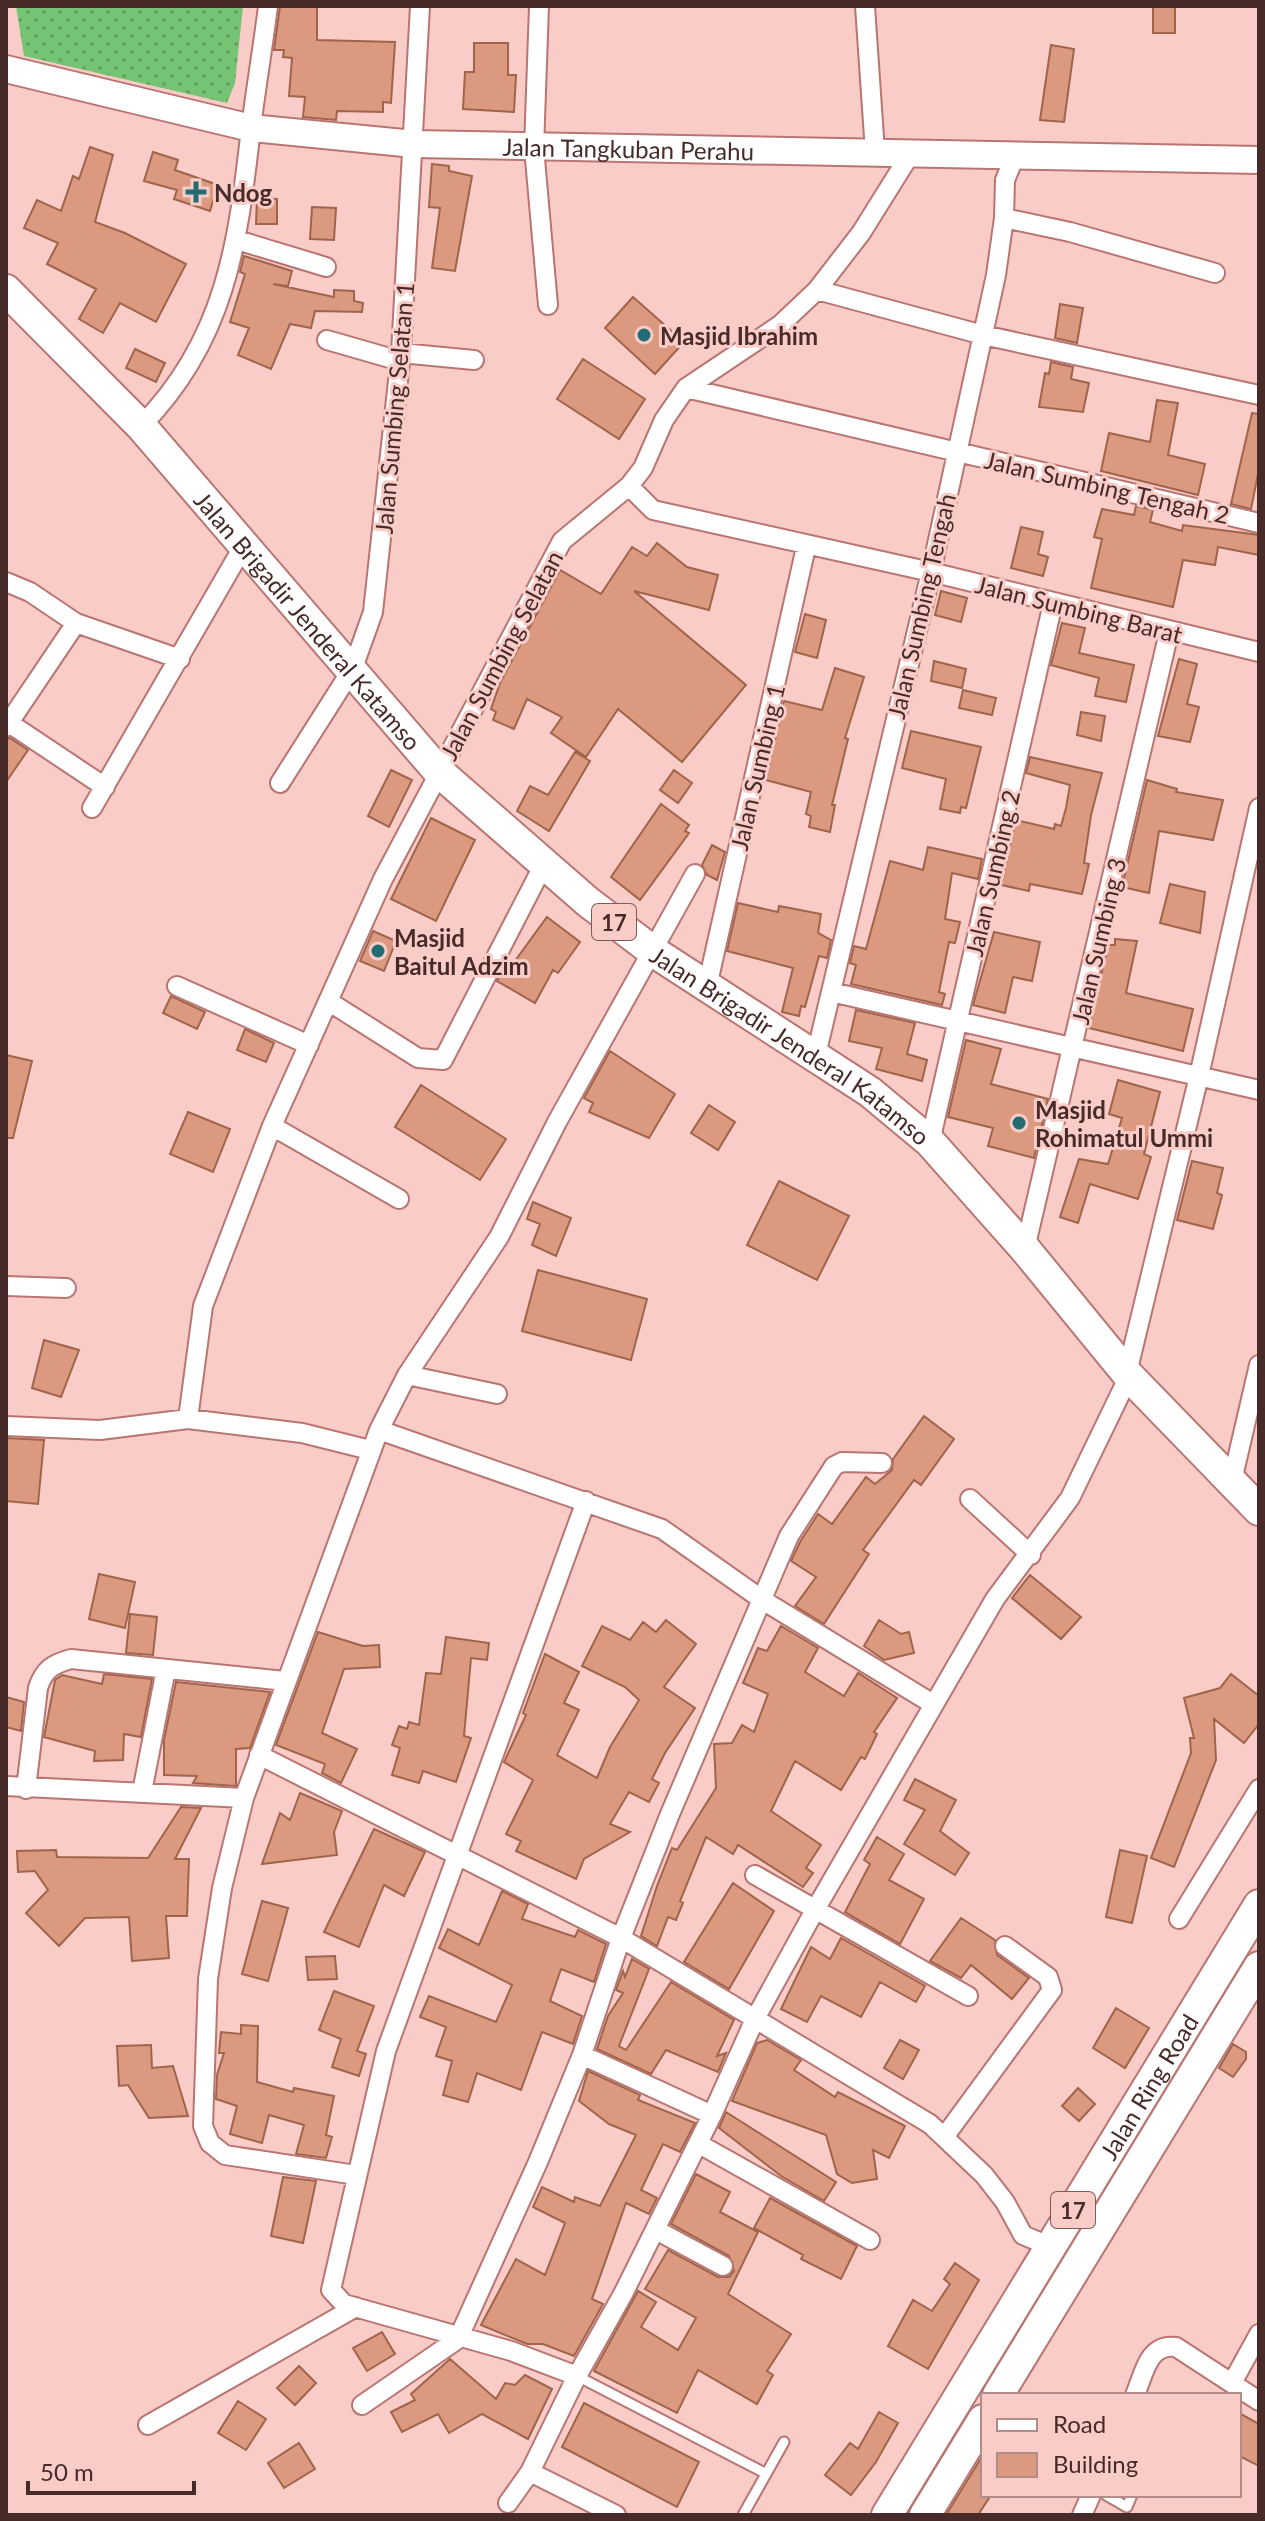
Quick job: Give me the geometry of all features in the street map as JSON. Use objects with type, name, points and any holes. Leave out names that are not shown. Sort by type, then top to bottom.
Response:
[{"type":"highway","name":"Jalan Brigadir Jenderal Katamso","points":[[6,290],[141,426],[243,547],[353,668],[439,772],[543,866],[654,952],[870,1092],[930,1142],[1025,1249],[1128,1375],[1259,1510]]},
{"type":"highway","name":"Jalan Ring Road","points":[[887,2515],[1259,1905]]},
{"type":"highway","name":"Jalan Ring Road","points":[[1002,2393],[1259,1967]]},
{"type":"highway","points":[[925,2515],[981,2423]]},
{"type":"main road","name":"Jalan Tangkuban Perahu","points":[[6,69],[251,128],[414,144],[1259,160]]},
{"type":"street","points":[[141,426],[166,401],[204,343],[237,240],[268,6]]},
{"type":"street","name":"Jalan Sumbing Selatan 1","points":[[280,783],[353,668],[373,612],[400,357],[420,6]]},
{"type":"street","points":[[539,6],[534,148],[548,305]]},
{"type":"street","points":[[865,6],[875,152]]},
{"type":"street","name":"Jalan Sumbing Selatan","points":[[188,1419],[203,1306],[272,1126],[383,879],[562,541],[629,486],[643,468],[664,420],[686,388],[780,325],[817,290],[861,233],[911,153]]},
{"type":"street","name":"Jalan Sumbing Tengah","points":[[816,1055],[931,572],[955,450],[983,335],[1004,218],[1005,180],[1015,156]]},
{"type":"street","points":[[1004,218],[1070,232],[1215,273]]},
{"type":"street","points":[[237,240],[326,267]]},
{"type":"street","points":[[817,290],[983,335],[1259,395]]},
{"type":"street","points":[[327,340],[400,357],[474,360]]},
{"type":"street","name":"Jalan Sumbing Tengah 2","points":[[686,388],[1259,523]]},
{"type":"street","name":"Jalan Sumbing Barat","points":[[629,486],[653,510],[806,547],[931,572],[1259,652]]},
{"type":"street","points":[[92,808],[243,547]]},
{"type":"street","name":"Jalan Sumbing 1","points":[[707,987],[806,547]]},
{"type":"street","points":[[6,582],[30,592],[76,623],[180,659]]},
{"type":"street","name":"Jalan Sumbing 2","points":[[930,1142],[1053,603]]},
{"type":"street","points":[[76,623],[8,725],[105,787]]},
{"type":"street","name":"Jalan Sumbing 3","points":[[1025,1249],[1169,632]]},
{"type":"street","points":[[508,2503],[530,2472],[577,2376],[656,2230],[755,2019],[995,1599],[1031,1555],[1070,1498],[1128,1375],[1259,808]]},
{"type":"street","points":[[328,1001],[418,1058],[443,1060],[543,866]]},
{"type":"street","points":[[356,2175],[225,2155],[210,2143],[203,2126],[208,1979],[222,1888],[244,1798],[379,1430],[407,1375],[499,1237],[557,1122],[695,874]]},
{"type":"street","points":[[177,986],[309,1045]]},
{"type":"street","points":[[831,992],[1259,1090]]},
{"type":"street","points":[[272,1126],[399,1199]]},
{"type":"street","points":[[6,1286],[66,1288]]},
{"type":"street","points":[[1232,1481],[1259,1365]]},
{"type":"street","points":[[407,1375],[497,1394]]},
{"type":"street","points":[[6,1426],[100,1430],[188,1419],[302,1433],[370,1450]]},
{"type":"street","points":[[379,1430],[662,1529],[764,1601],[933,1704]]},
{"type":"street","points":[[362,2405],[458,2339],[582,2055],[621,1938],[670,1814],[764,1601],[789,1536],[825,1476],[842,1462],[882,1463]]},
{"type":"street","points":[[970,1499],[1031,1555]]},
{"type":"street","points":[[577,2376],[511,2351],[458,2339],[344,2304],[331,2290],[386,2051],[586,1501]]},
{"type":"street","points":[[26,1789],[38,1688],[47,1669],[71,1659],[285,1681]]},
{"type":"street","points":[[142,1792],[166,1669]]},
{"type":"street","points":[[259,1755],[457,1852],[621,1938],[945,2136],[998,2193],[1023,2235],[1051,2247]]},
{"type":"street","points":[[6,1786],[244,1798]]},
{"type":"street","points":[[1179,1919],[1259,1789]]},
{"type":"street","points":[[755,1875],[968,1996]]},
{"type":"street","points":[[945,2136],[1052,1990],[1048,1977],[1005,1946]]},
{"type":"street","points":[[582,2055],[712,2115]]},
{"type":"street","points":[[699,2144],[870,2240]]},
{"type":"street","points":[[656,2230],[723,2266]]},
{"type":"street","points":[[148,2425],[356,2307]]},
{"type":"street","points":[[1232,2383],[1259,2334]]},
{"type":"street","points":[[1136,2393],[1149,2359],[1157,2349],[1166,2346],[1176,2347],[1259,2401]]},
{"type":"street","points":[[530,2472],[616,2515]]},
{"type":"lane","points":[[577,2376],[765,2473]]},
{"type":"lane","points":[[743,2515],[784,2442]]},
{"type":"lane","points":[[1110,2497],[1127,2507],[1131,2497]]},
{"type":"green space","points":[[16,6],[243,6],[235,83],[227,103],[24,56]]},
{"type":"building","points":[[280,6],[317,7],[317,40],[395,42],[391,103],[383,102],[383,112],[337,111],[336,120],[303,117],[305,97],[289,96],[292,58],[283,57],[284,50],[274,50]]},
{"type":"building","points":[[1153,6],[1175,6],[1175,33],[1153,33]]},
{"type":"building","points":[[474,43],[508,43],[508,75],[516,75],[514,112],[463,109],[465,72],[474,72]]},
{"type":"building","points":[[1051,45],[1074,49],[1064,122],[1040,120]]},
{"type":"building","points":[[90,147],[113,155],[95,222],[125,233],[186,264],[156,322],[120,303],[103,333],[79,319],[96,289],[47,264],[58,243],[24,228],[37,200],[61,211],[73,176],[79,179]]},
{"type":"building","points":[[153,152],[178,160],[175,170],[218,185],[210,211],[174,199],[177,190],[144,181]]},
{"type":"building","points":[[432,164],[449,166],[449,171],[472,176],[455,271],[432,268],[440,208],[429,207]]},
{"type":"building","points":[[257,198],[277,199],[277,224],[256,224]]},
{"type":"building","points":[[312,207],[336,208],[334,240],[310,239]]},
{"type":"building","points":[[244,256],[292,271],[288,286],[273,284],[334,297],[334,290],[354,291],[354,301],[363,303],[362,312],[315,311],[311,328],[290,324],[271,369],[238,355],[249,328],[230,322],[245,274],[240,272]]},
{"type":"building","name":"Masjid Ibrahim","points":[[633,297],[684,342],[655,374],[605,328]]},
{"type":"building","points":[[1060,304],[1083,308],[1077,343],[1055,338]]},
{"type":"building","points":[[135,349],[165,363],[156,382],[126,368]]},
{"type":"building","points":[[583,359],[645,399],[619,439],[557,399]]},
{"type":"building","points":[[1051,362],[1073,367],[1071,379],[1089,383],[1083,412],[1039,407],[1045,373],[1049,374]]},
{"type":"building","points":[[1157,400],[1178,403],[1168,455],[1205,464],[1198,495],[1101,471],[1109,433],[1150,442]]},
{"type":"building","points":[[1252,413],[1259,414],[1259,469],[1251,509],[1231,504]]},
{"type":"building","points":[[1136,506],[1153,510],[1150,522],[1182,531],[1183,525],[1259,535],[1259,555],[1218,547],[1215,565],[1183,560],[1173,607],[1091,588],[1102,539],[1094,537],[1102,509],[1134,515]]},
{"type":"building","points":[[1021,527],[1043,532],[1038,554],[1048,557],[1043,576],[1011,568]]},
{"type":"building","points":[[657,543],[687,567],[718,575],[709,610],[634,591],[746,685],[682,762],[618,709],[586,757],[551,733],[562,717],[527,699],[514,729],[493,720],[496,712],[491,709],[500,683],[560,570],[601,594],[632,547],[647,556]]},
{"type":"building","points":[[941,591],[967,598],[961,622],[935,615]]},
{"type":"building","points":[[805,614],[826,620],[817,658],[795,652]]},
{"type":"building","points":[[1062,623],[1085,628],[1079,653],[1134,665],[1126,702],[1095,696],[1099,678],[1051,665]]},
{"type":"building","points":[[1179,659],[1197,664],[1187,704],[1199,707],[1190,742],[1158,736]]},
{"type":"building","points":[[934,661],[966,669],[962,688],[931,681]]},
{"type":"building","points":[[835,668],[864,677],[845,738],[848,739],[832,805],[835,805],[830,832],[809,827],[811,816],[806,814],[811,792],[766,780],[784,701],[822,710]]},
{"type":"building","points":[[963,690],[996,698],[992,715],[959,708]]},
{"type":"building","points":[[1081,712],[1105,716],[1101,741],[1077,735]]},
{"type":"building","points":[[911,731],[981,747],[966,808],[961,807],[960,813],[940,809],[946,779],[902,768]]},
{"type":"building","points":[[10,738],[28,750],[6,782],[6,739]]},
{"type":"building","points":[[575,752],[590,761],[549,831],[517,811],[530,786],[548,795]]},
{"type":"building","points":[[1030,757],[1102,773],[1091,815],[1084,863],[1089,864],[1082,894],[1030,884],[1029,891],[1001,885],[1016,820],[1054,829],[1055,824],[1061,826],[1066,808],[1070,785],[1026,773]]},
{"type":"building","points":[[391,770],[412,780],[389,827],[368,816]]},
{"type":"building","points":[[674,770],[692,783],[678,803],[660,790]]},
{"type":"building","points":[[1147,780],[1177,789],[1176,792],[1223,800],[1213,840],[1159,831],[1149,893],[1122,887]]},
{"type":"building","points":[[661,804],[689,825],[685,831],[689,833],[640,900],[611,877]]},
{"type":"building","points":[[431,818],[475,840],[436,921],[391,899]]},
{"type":"building","points":[[712,845],[725,852],[717,880],[707,875],[702,865]]},
{"type":"building","points":[[928,847],[982,859],[978,879],[952,873],[945,919],[960,922],[955,943],[949,942],[939,992],[945,994],[942,1005],[851,984],[856,965],[850,963],[854,946],[866,949],[890,861],[923,870]]},
{"type":"building","points":[[1170,884],[1205,892],[1200,933],[1160,923]]},
{"type":"building","points":[[738,903],[778,912],[779,906],[821,914],[818,933],[831,940],[827,958],[819,956],[805,1007],[801,1006],[799,1016],[782,1012],[793,968],[727,951]]},
{"type":"building","points":[[547,917],[580,942],[558,973],[553,970],[535,1003],[497,981],[507,962],[512,965]]},
{"type":"building","name":"Masjid Baitul Adzim","points":[[373,931],[396,941],[384,971],[360,961]]},
{"type":"building","points":[[994,932],[1040,942],[1032,981],[1013,977],[1005,1013],[973,1005]]},
{"type":"building","points":[[1115,939],[1137,941],[1126,993],[1193,1009],[1183,1051],[1089,1028],[1108,945],[1115,945]]},
{"type":"building","points":[[171,996],[205,1012],[197,1029],[163,1013]]},
{"type":"building","points":[[856,1010],[915,1023],[907,1054],[927,1060],[922,1081],[876,1069],[882,1048],[849,1041]]},
{"type":"building","points":[[245,1029],[274,1043],[266,1062],[237,1050]]},
{"type":"building","points":[[966,1040],[1001,1049],[991,1084],[1048,1099],[1034,1158],[988,1146],[993,1128],[948,1117]]},
{"type":"building","points":[[610,1051],[675,1094],[649,1138],[589,1112],[593,1103],[584,1098]]},
{"type":"building","points":[[6,1055],[32,1061],[13,1138],[6,1138]]},
{"type":"building","points":[[1118,1080],[1160,1092],[1144,1154],[1151,1157],[1138,1199],[1090,1184],[1078,1223],[1060,1217],[1079,1159],[1108,1164],[1122,1118],[1109,1114]]},
{"type":"building","points":[[421,1085],[506,1139],[480,1180],[395,1127]]},
{"type":"building","points":[[709,1105],[735,1122],[718,1150],[691,1133]]},
{"type":"building","points":[[188,1112],[230,1129],[213,1172],[170,1154]]},
{"type":"building","points":[[1192,1161],[1223,1168],[1217,1193],[1222,1195],[1213,1229],[1177,1220]]},
{"type":"building","points":[[779,1181],[849,1216],[817,1280],[747,1245]]},
{"type":"building","points":[[533,1202],[571,1218],[556,1256],[532,1245],[540,1224],[527,1219]]},
{"type":"building","points":[[538,1270],[647,1299],[631,1360],[522,1331]]},
{"type":"building","points":[[44,1340],[79,1350],[61,1397],[32,1388]]},
{"type":"building","points":[[924,1416],[954,1439],[921,1485],[914,1480],[863,1550],[869,1554],[824,1624],[795,1606],[816,1577],[791,1561],[800,1542],[818,1514],[832,1524],[866,1477],[875,1484],[892,1470],[893,1459]]},
{"type":"building","points":[[6,1438],[44,1440],[38,1504],[6,1501]]},
{"type":"building","points":[[99,1574],[135,1582],[125,1628],[89,1619]]},
{"type":"building","points":[[1030,1575],[1081,1617],[1061,1639],[1012,1598]]},
{"type":"building","points":[[130,1614],[157,1617],[153,1655],[126,1653]]},
{"type":"building","points":[[666,1620],[696,1644],[664,1687],[695,1708],[652,1779],[659,1783],[649,1802],[629,1792],[610,1824],[630,1832],[584,1859],[576,1879],[516,1851],[521,1841],[506,1834],[533,1780],[504,1762],[526,1715],[523,1713],[545,1654],[579,1672],[564,1703],[579,1710],[557,1755],[597,1778],[610,1747],[639,1700],[625,1687],[582,1666],[602,1626],[630,1640],[643,1622],[656,1632]]},
{"type":"building","points":[[879,1620],[901,1634],[909,1632],[914,1653],[884,1660],[864,1646]]},
{"type":"building","points":[[781,1626],[818,1648],[805,1672],[844,1696],[858,1673],[897,1698],[874,1732],[877,1734],[865,1759],[861,1757],[841,1790],[795,1761],[771,1811],[821,1845],[806,1868],[813,1873],[803,1887],[738,1845],[733,1854],[706,1837],[680,1901],[683,1903],[676,1920],[668,1917],[657,1946],[641,1936],[657,1886],[672,1848],[677,1850],[716,1788],[714,1744],[732,1743],[742,1725],[754,1732],[768,1694],[743,1683],[758,1648],[767,1651]]},
{"type":"building","points":[[318,1632],[363,1646],[379,1645],[380,1667],[344,1669],[322,1733],[357,1749],[341,1783],[322,1773],[325,1764],[276,1745]]},
{"type":"building","points":[[446,1637],[489,1643],[487,1660],[471,1658],[464,1736],[471,1738],[456,1782],[423,1771],[419,1783],[392,1775],[400,1748],[392,1745],[399,1726],[407,1729],[409,1722],[419,1725],[426,1673],[441,1674]]},
{"type":"building","points":[[104,1674],[152,1679],[141,1737],[124,1734],[123,1760],[94,1761],[95,1751],[44,1737],[55,1680],[62,1675],[102,1684]]},
{"type":"building","points":[[1231,1674],[1259,1696],[1259,1724],[1244,1743],[1214,1719],[1216,1760],[1174,1867],[1151,1858],[1191,1753],[1190,1738],[1194,1738],[1184,1698],[1220,1688]]},
{"type":"building","points":[[176,1682],[270,1692],[250,1748],[236,1749],[236,1786],[193,1783],[197,1776],[164,1775],[164,1740]]},
{"type":"building","points":[[6,1697],[24,1702],[21,1731],[6,1727]]},
{"type":"building","points":[[915,1779],[956,1800],[940,1831],[969,1853],[955,1875],[904,1844],[925,1810],[904,1800]]},
{"type":"building","points":[[300,1793],[342,1811],[334,1832],[337,1855],[262,1864],[280,1813],[290,1820]]},
{"type":"building","points":[[181,1807],[201,1808],[175,1859],[189,1859],[187,1916],[166,1916],[169,1958],[132,1961],[129,1917],[85,1918],[59,1946],[26,1913],[48,1890],[35,1871],[18,1872],[17,1851],[56,1850],[57,1857],[148,1858]]},
{"type":"building","points":[[374,1829],[425,1852],[404,1896],[384,1885],[359,1947],[324,1932]]},
{"type":"building","points":[[877,1837],[904,1854],[889,1880],[924,1899],[900,1944],[845,1912],[870,1864],[864,1860]]},
{"type":"building","points":[[1120,1850],[1147,1856],[1132,1923],[1106,1917]]},
{"type":"building","points":[[733,1883],[774,1911],[729,1989],[684,1962]]},
{"type":"building","points":[[502,1891],[528,1904],[522,1919],[575,1937],[578,1930],[606,1944],[594,1982],[561,1969],[550,2001],[582,2016],[573,2044],[542,2032],[521,2090],[477,2073],[468,2102],[443,2095],[452,2061],[436,2056],[446,2027],[420,2017],[429,1996],[496,2022],[512,1985],[439,1948],[448,1929],[479,1945]]},
{"type":"building","points":[[262,1901],[288,1908],[268,1981],[242,1974]]},
{"type":"building","points":[[961,1918],[995,1940],[997,1955],[1029,1978],[1012,1999],[971,1965],[961,1978],[930,1961]]},
{"type":"building","points":[[841,1938],[925,1986],[916,2002],[880,1982],[861,2017],[821,1996],[807,2022],[781,2009],[811,1947],[830,1959]]},
{"type":"building","points":[[335,1956],[337,1979],[308,1980],[306,1957]]},
{"type":"building","points":[[632,1959],[649,1969],[619,2046],[626,2050],[671,1982],[734,2020],[717,2056],[726,2053],[718,2072],[666,2050],[651,2074],[597,2049],[608,2016],[623,1993],[616,1990],[623,1971],[625,1977]]},
{"type":"building","points":[[334,1991],[374,2006],[357,2051],[366,2054],[359,2076],[332,2067],[341,2039],[319,2030]]},
{"type":"building","points":[[1116,2008],[1149,2028],[1125,2068],[1093,2048]]},
{"type":"building","points":[[241,2025],[258,2026],[257,2082],[293,2092],[294,2088],[334,2096],[326,2135],[332,2137],[326,2158],[296,2154],[304,2125],[269,2115],[262,2143],[230,2134],[237,2106],[216,2099],[217,2075],[224,2053],[219,2053],[221,2032],[241,2034]]},
{"type":"building","points":[[767,2040],[801,2060],[794,2070],[835,2097],[838,2092],[905,2126],[889,2158],[873,2150],[877,2179],[852,2183],[837,2174],[826,2135],[732,2101],[757,2043]]},
{"type":"building","points":[[900,2040],[919,2050],[903,2079],[884,2068]]},
{"type":"building","points":[[1233,2044],[1246,2052],[1246,2059],[1233,2077],[1219,2068]]},
{"type":"building","points":[[151,2045],[152,2068],[173,2066],[188,2116],[149,2118],[128,2085],[119,2086],[117,2046]]},
{"type":"building","points":[[588,2071],[640,2095],[638,2100],[695,2123],[680,2152],[663,2144],[641,2190],[657,2198],[649,2214],[626,2203],[592,2299],[603,2304],[574,2356],[543,2344],[527,2344],[481,2325],[516,2259],[545,2275],[565,2223],[533,2207],[542,2187],[574,2202],[575,2197],[600,2206],[636,2135],[609,2124],[579,2101]]},
{"type":"building","points":[[1078,2088],[1095,2104],[1079,2121],[1062,2106]]},
{"type":"building","points":[[726,2112],[836,2182],[824,2201],[781,2176],[719,2128]]},
{"type":"building","points":[[696,2174],[730,2192],[720,2212],[758,2232],[728,2294],[791,2334],[767,2371],[773,2375],[757,2404],[698,2370],[677,2413],[594,2371],[638,2291],[656,2302],[641,2327],[678,2350],[696,2318],[645,2289],[668,2250],[718,2277],[729,2277],[734,2271],[729,2256],[671,2224]]},
{"type":"building","points":[[283,2177],[316,2181],[303,2243],[271,2236]]},
{"type":"building","points":[[770,2198],[857,2246],[841,2279],[801,2259],[803,2255],[754,2228]]},
{"type":"building","points":[[955,2263],[979,2280],[928,2369],[888,2346],[913,2300],[932,2311],[950,2284],[944,2279]]},
{"type":"building","points":[[382,2332],[395,2354],[367,2371],[353,2348]]},
{"type":"building","points":[[450,2359],[496,2399],[505,2383],[515,2385],[525,2375],[552,2389],[528,2439],[482,2414],[449,2433],[438,2414],[402,2432],[391,2412],[415,2400],[411,2394]]},
{"type":"building","points":[[299,2366],[316,2383],[295,2405],[277,2388]]},
{"type":"building","points":[[238,2401],[266,2419],[246,2450],[218,2433]]},
{"type":"building","points":[[584,2403],[699,2462],[677,2507],[562,2447]]},
{"type":"building","points":[[879,2412],[898,2423],[876,2462],[851,2495],[825,2475],[850,2443],[858,2449]]},
{"type":"building","points":[[1241,2414],[1259,2424],[1259,2466],[1241,2457]]},
{"type":"building","points":[[299,2443],[315,2469],[284,2488],[268,2463]]},
{"type":"building","points":[[981,2458],[981,2497],[990,2497],[978,2515],[946,2515]]},
{"type":"place","name":"Ndog","points":[[196,192]]},
{"type":"place","name":"Masjid Ibrahim","points":[[644,335]]},
{"type":"place","name":"Masjid Baitul Adzim","points":[[378,951]]},
{"type":"place","name":"Masjid Rohimatul Ummi","points":[[1019,1123]]}]
